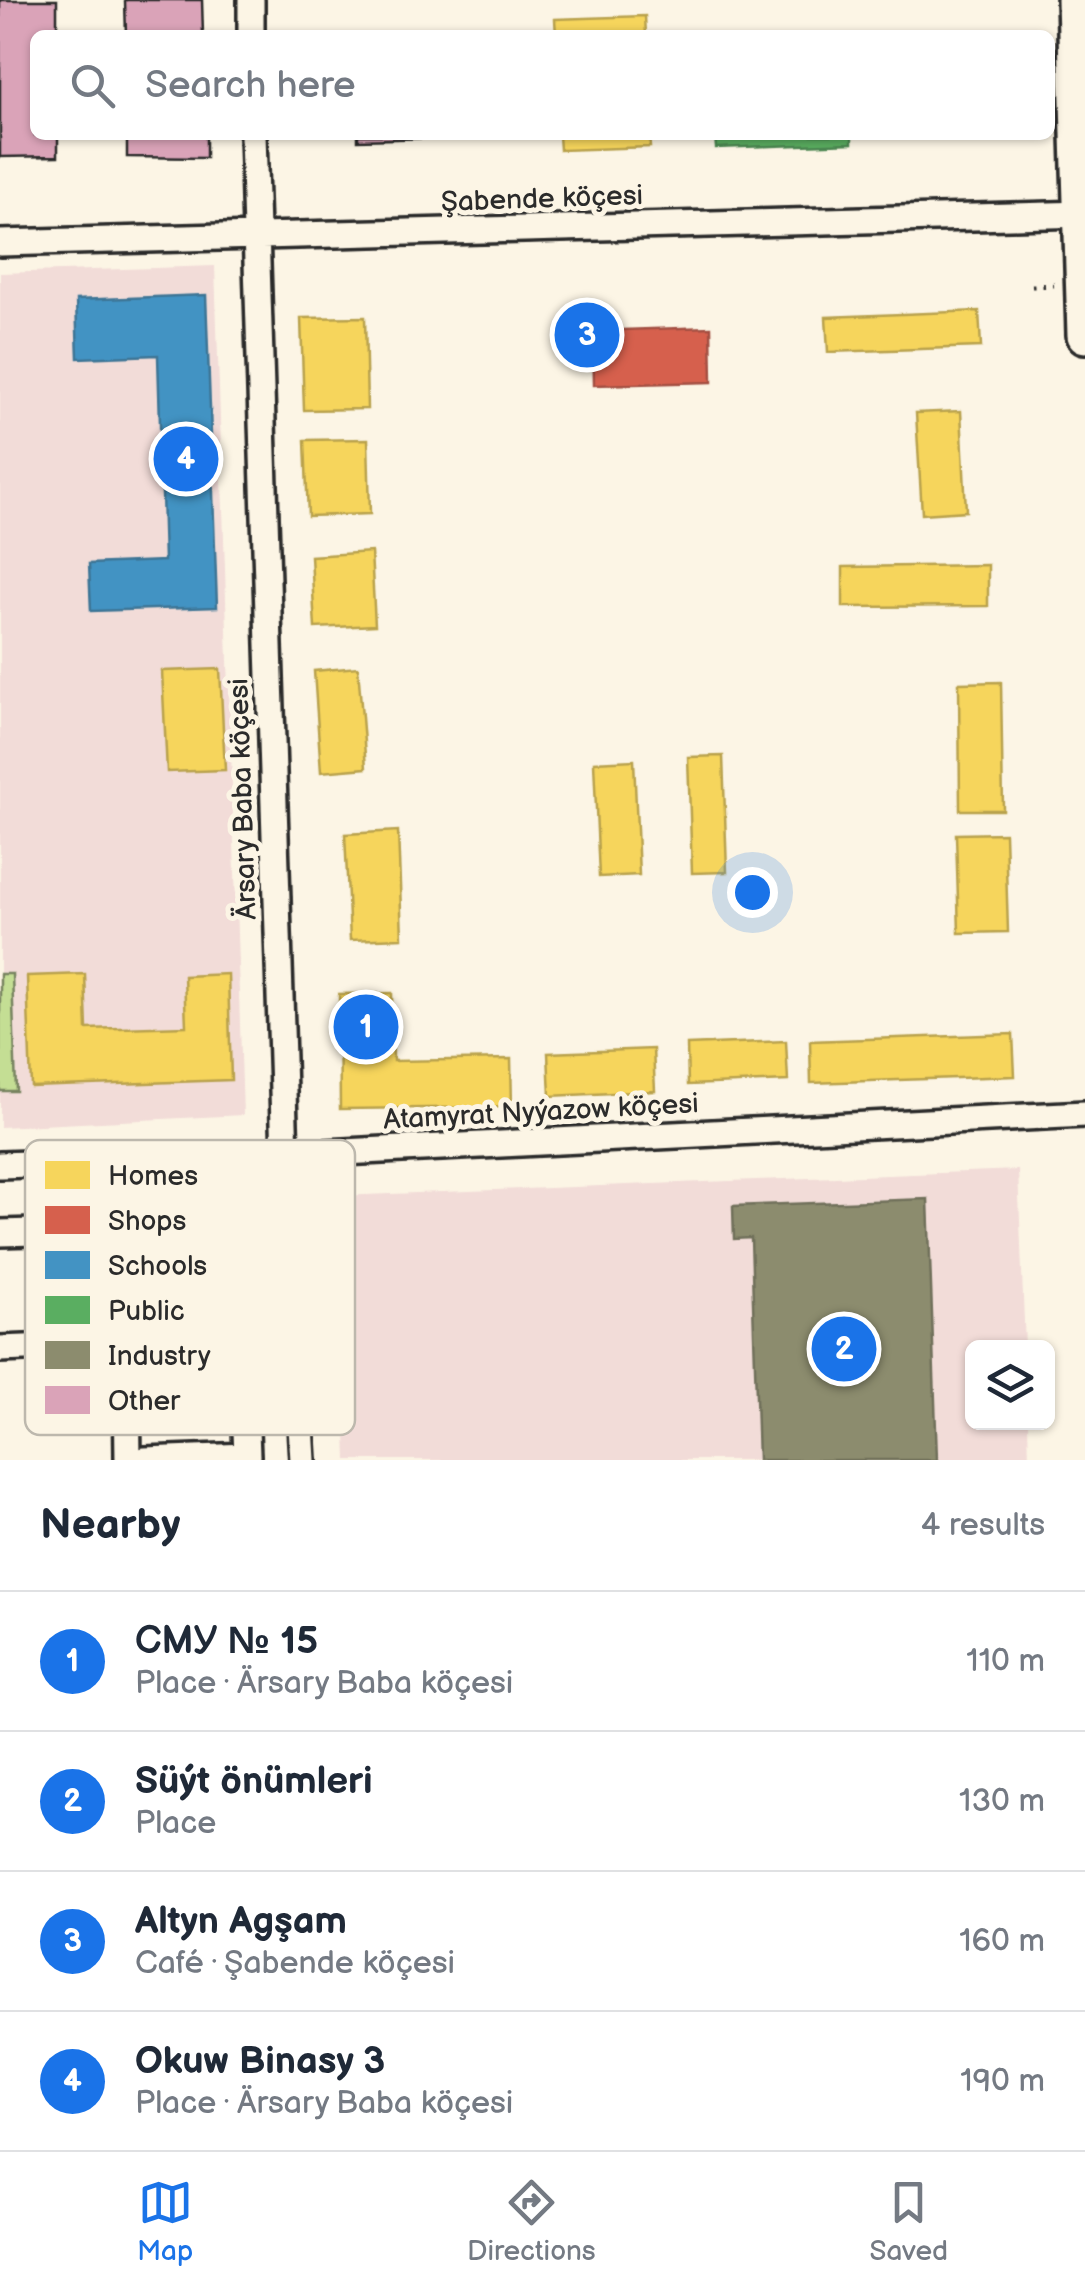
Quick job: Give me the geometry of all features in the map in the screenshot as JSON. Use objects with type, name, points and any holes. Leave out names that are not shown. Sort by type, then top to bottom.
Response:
[{"type":"main road","points":[[1075,0],[1085,335]]},
{"type":"street","points":[[251,0],[252,30]]},
{"type":"street","name":"Ärsary Baba köçesi","points":[[253,140],[284,1140]]},
{"type":"street","name":"Şabende köçesi","points":[[0,244],[1083,214]]},
{"type":"street","name":"Atamyrat Nyýazow köçesi","points":[[355,1151],[1085,1114]]},
{"type":"street","name":"Atamyrat Nyýazow köçesi","points":[[0,1165],[25,1164]]},
{"type":"street","points":[[0,1233],[25,1232]]},
{"type":"street","points":[[0,1349],[25,1348]]},
{"type":"street","points":[[128,1435],[128,1460]]},
{"type":"street","points":[[145,1460],[247,1456],[246,1435]]},
{"type":"street","name":"Ärsary Baba köçesi","points":[[302,1435],[303,1460]]},
{"type":"shaded area","points":[[215,266],[243,1115],[0,1127],[0,273]]},
{"type":"shaded area","points":[[1018,1170],[1025,1340],[965,1340],[965,1430],[1028,1430],[1029,1460],[347,1460],[346,1435],[355,1435],[355,1195]]},
{"type":"green space","points":[[0,974],[12,974],[16,1091],[0,1091]]},
{"type":"building: Homes","points":[[645,16],[646,30],[556,30],[555,19]]},
{"type":"building: Homes","points":[[559,140],[649,140],[650,147],[560,150]]},
{"type":"building: Homes","points":[[979,311],[981,347],[828,352],[826,317]]},
{"type":"building: Homes","points":[[365,317],[367,409],[304,410],[301,318]]},
{"type":"building: Homes","points":[[961,411],[966,511],[922,514],[916,413]]},
{"type":"building: Homes","points":[[368,439],[370,514],[308,516],[305,440]]},
{"type":"building: Homes","points":[[371,552],[375,625],[315,628],[311,556]]},
{"type":"building: Homes","points":[[988,565],[988,606],[843,607],[843,567]]},
{"type":"building: Homes","points":[[358,667],[366,768],[321,772],[314,671]]},
{"type":"building: Homes","points":[[220,669],[225,770],[167,772],[162,671]]},
{"type":"building: Homes","points":[[1001,682],[1003,810],[960,810],[959,683]]},
{"type":"building: Homes","points":[[723,756],[727,872],[692,873],[688,757]]},
{"type":"building: Homes","points":[[634,760],[639,875],[599,877],[594,762]]},
{"type":"building: Homes","points":[[398,831],[402,938],[350,940],[345,834]]},
{"type":"building: Homes","points":[[1005,833],[1008,932],[959,933],[956,834]]},
{"type":"building: Homes","points":[[85,974],[87,1029],[186,1026],[184,976],[228,974],[231,1080],[31,1087],[27,976]]},
{"type":"building: Homes","points":[[392,993],[393,1061],[511,1059],[512,1107],[340,1109],[339,994]]},
{"type":"building: Homes","points":[[1013,1034],[1015,1076],[811,1083],[810,1041]]},
{"type":"building: Homes","points":[[786,1041],[788,1081],[688,1085],[687,1045]]},
{"type":"building: Homes","points":[[653,1049],[655,1091],[550,1096],[548,1053]]},
{"type":"building: Shops","points":[[711,327],[712,382],[594,385],[593,331]]},
{"type":"building: Schools","points":[[206,295],[217,607],[91,611],[89,564],[164,561],[158,355],[78,358],[76,300]]},
{"type":"building: Public","points":[[715,140],[852,140],[852,143],[716,148]]},
{"type":"building: Industry","points":[[928,1199],[937,1460],[758,1460],[751,1238],[734,1239],[733,1206]]},
{"type":"building: Other","points":[[0,0],[57,0],[57,30],[30,30],[30,140],[58,140],[58,156],[0,157]]},
{"type":"building: Other","points":[[125,0],[202,0],[203,30],[126,30]]},
{"type":"building: Other","points":[[127,140],[206,140],[206,158],[127,157]]},
{"type":"place","name":"Altyn Agşam","points":[[587,335]]},
{"type":"place","name":"Okuw Binasy 3","points":[[186,459]]},
{"type":"place","name":"СМУ № 15","points":[[366,1027]]},
{"type":"place","name":"Süýt önümleri","points":[[844,1349]]}]
